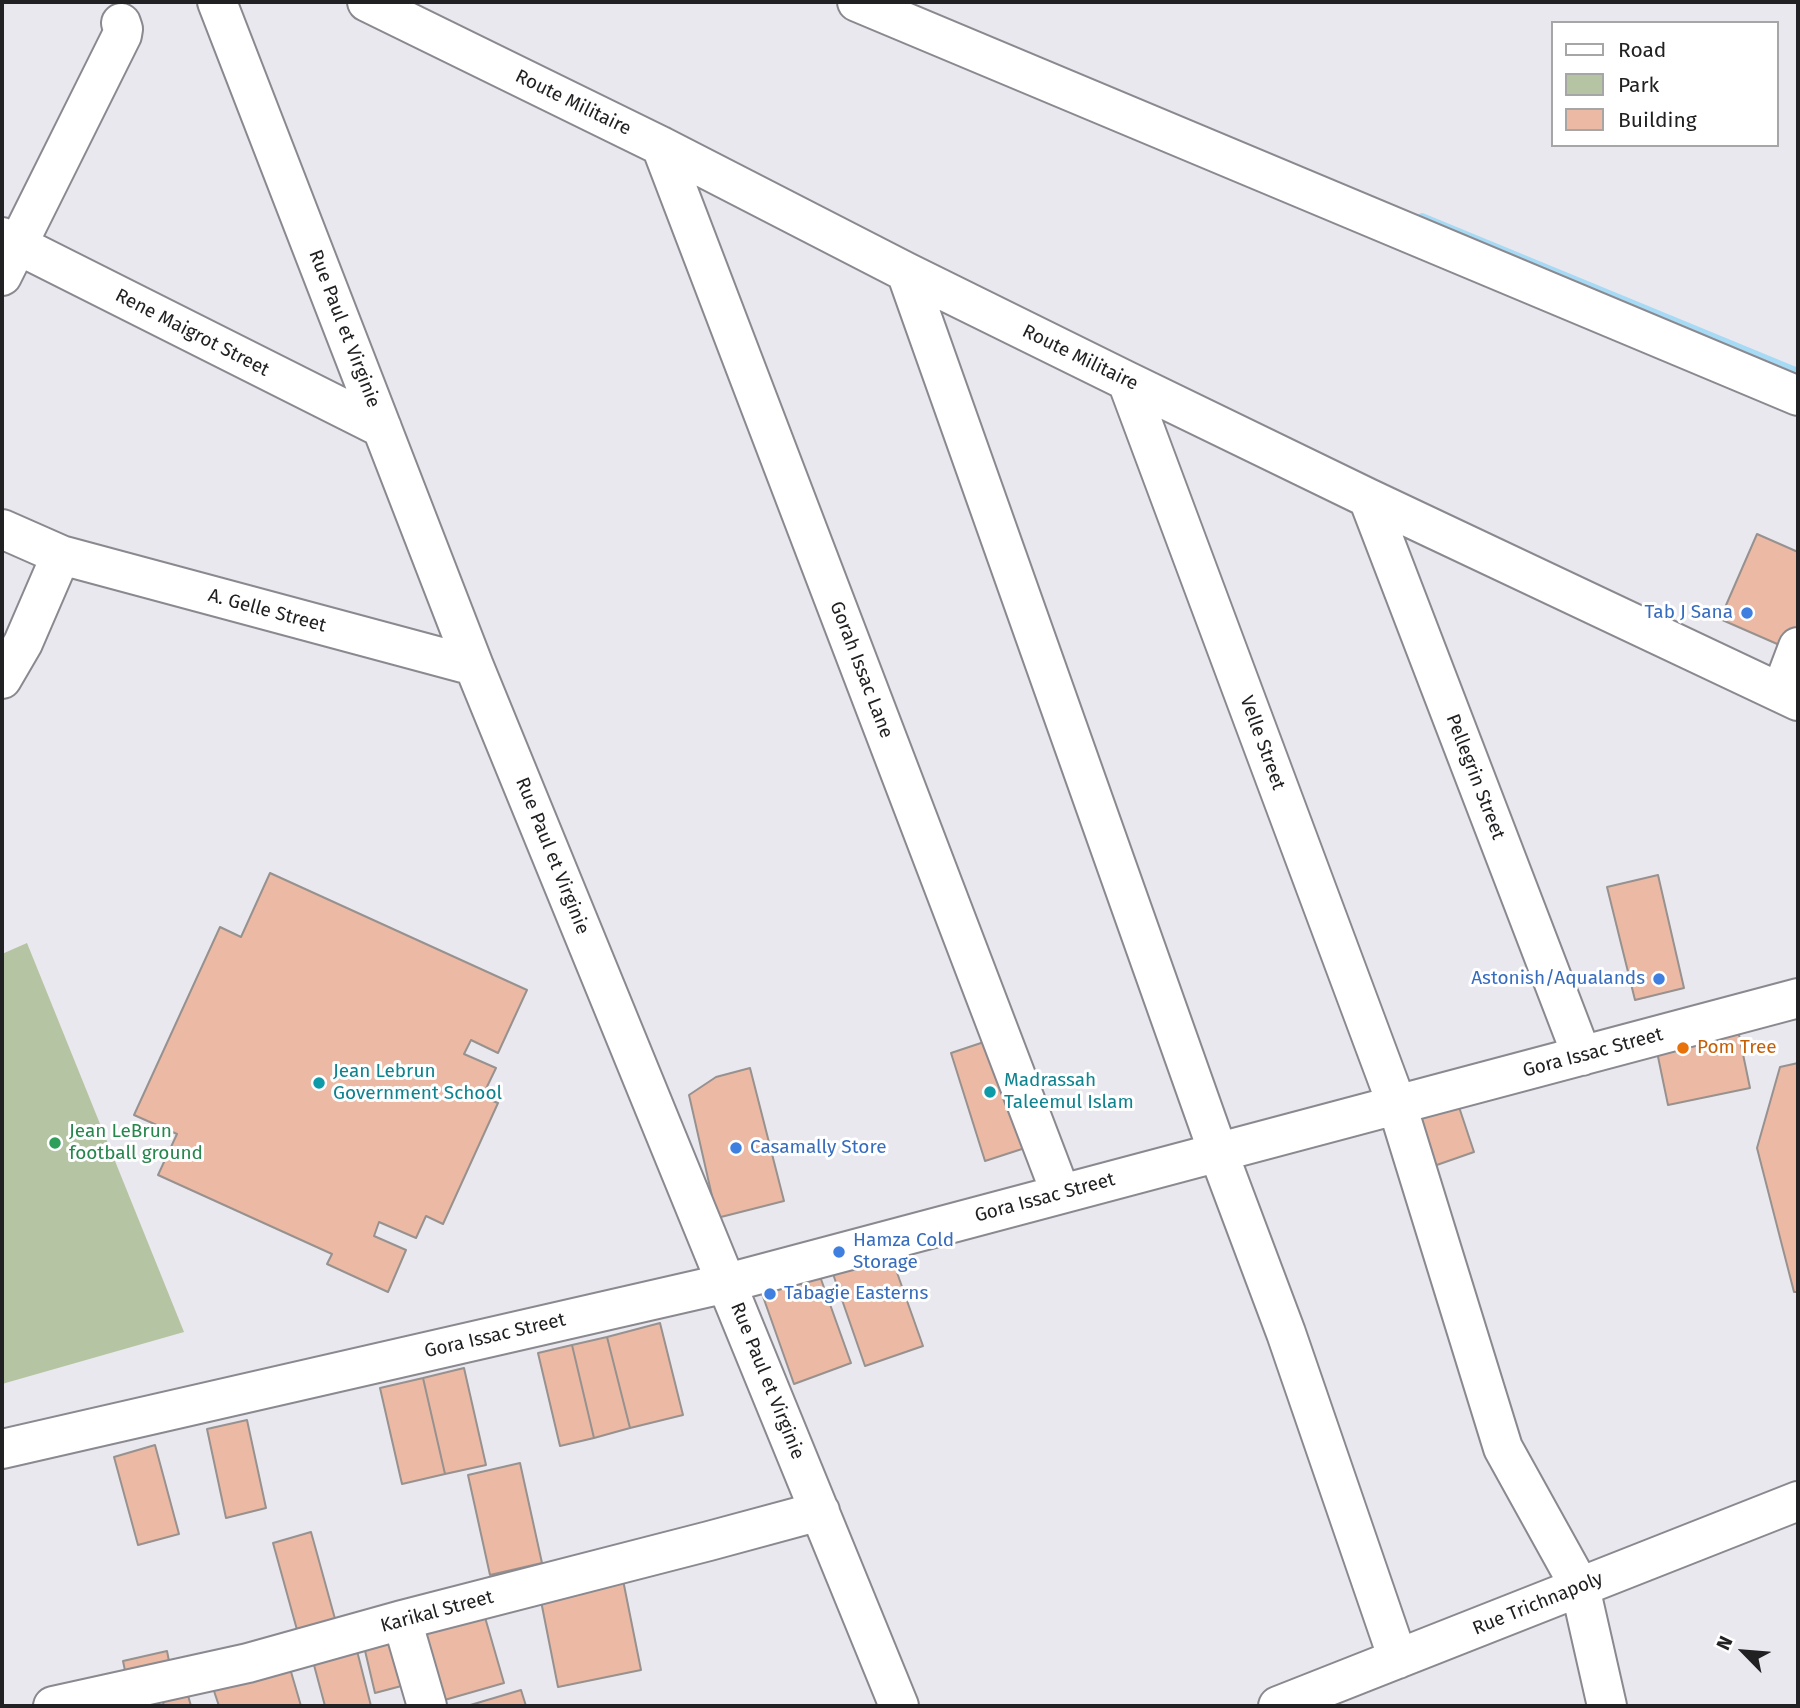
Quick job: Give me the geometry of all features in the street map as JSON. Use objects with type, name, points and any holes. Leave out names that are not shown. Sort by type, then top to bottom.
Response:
[{"type":"street","name":"Rue Paul et Virginie","points":[[217,2],[474,666],[899,1706]]},
{"type":"street","name":"Route Militaire","points":[[367,2],[661,146],[906,272],[1127,381],[1789,697]]},
{"type":"street","points":[[857,2],[1798,396]]},
{"type":"street","points":[[7,253],[122,35],[121,23]]},
{"type":"street","name":"Gorah Issac Lane","points":[[661,146],[1061,1194]]},
{"type":"street","name":"Rene Maigrot Street","points":[[7,253],[382,428]]},
{"type":"street","points":[[906,272],[1218,1152],[1286,1333],[1398,1659]]},
{"type":"street","name":"Velle Street","points":[[1127,381],[1397,1105],[1503,1448],[1580,1587],[1606,1706]]},
{"type":"street","name":"Pellegrin Street","points":[[1368,498],[1582,1056]]},
{"type":"street","name":"A. Gelle Street","points":[[2,529],[61,555],[474,666]]},
{"type":"street","points":[[2,679],[23,643],[61,555]]},
{"type":"street","points":[[1789,697],[1798,647]]},
{"type":"street","name":"Gora Issac Street","points":[[2,1449],[727,1283],[1798,998]]},
{"type":"street","name":"Rue Trichnapoly","points":[[1278,1706],[1798,1501]]},
{"type":"street","name":"Karikal Street","points":[[53,1706],[195,1692],[248,1663],[820,1511]]},
{"type":"street","points":[[402,1620],[427,1706]]},
{"type":"green space","name":"Jean LeBrun football ground","points":[[27,943],[184,1332],[2,1384],[2,954]]},
{"type":"building","points":[[1757,534],[1798,552],[1798,632],[1791,650],[1720,619]]},
{"type":"building","name":"Jean Lebrun Government School","points":[[270,873],[527,990],[498,1053],[471,1040],[464,1054],[496,1068],[482,1097],[498,1103],[443,1224],[426,1216],[416,1238],[379,1222],[374,1236],[406,1250],[388,1292],[327,1264],[332,1254],[158,1175],[177,1134],[134,1115],[220,927],[241,937]]},
{"type":"building","points":[[1658,875],[1684,988],[1635,1000],[1607,887]]},
{"type":"building","points":[[1738,1030],[1750,1088],[1668,1105],[1656,1047]]},
{"type":"building","name":"Madrassah Taleemul Islam","points":[[999,1037],[1025,1148],[985,1161],[951,1053]]},
{"type":"building","points":[[1798,1063],[1798,1292],[1794,1292],[1757,1148],[1780,1067]]},
{"type":"building","name":"Casamally Store","points":[[750,1068],[784,1201],[717,1218],[689,1095],[716,1077]]},
{"type":"building","points":[[1458,1104],[1474,1152],[1431,1167],[1415,1119]]},
{"type":"building","points":[[889,1250],[923,1346],[865,1366],[832,1271]]},
{"type":"building","points":[[817,1268],[851,1363],[794,1384],[760,1288]]},
{"type":"building","points":[[660,1323],[683,1415],[630,1428],[607,1337]]},
{"type":"building","points":[[607,1337],[630,1428],[594,1438],[572,1345]]},
{"type":"building","points":[[572,1345],[594,1438],[560,1446],[538,1353]]},
{"type":"building","points":[[464,1368],[486,1465],[445,1474],[423,1378]]},
{"type":"building","points":[[423,1378],[445,1474],[402,1484],[380,1388]]},
{"type":"building","points":[[247,1420],[266,1508],[226,1518],[207,1429]]},
{"type":"building","points":[[155,1445],[179,1534],[138,1545],[114,1457]]},
{"type":"building","points":[[520,1463],[542,1563],[490,1575],[468,1475]]},
{"type":"building","points":[[311,1532],[337,1626],[299,1637],[273,1543]]},
{"type":"building","points":[[623,1580],[641,1670],[558,1687],[540,1596]]},
{"type":"building","points":[[482,1607],[504,1683],[441,1701],[420,1626]]},
{"type":"building","points":[[396,1630],[409,1684],[375,1693],[362,1638]]},
{"type":"building","points":[[355,1643],[371,1706],[325,1706],[311,1654]]},
{"type":"building","points":[[167,1651],[172,1676],[128,1685],[123,1661]]},
{"type":"building","points":[[289,1665],[301,1706],[219,1706],[213,1688]]},
{"type":"building","points":[[521,1690],[526,1706],[467,1706]]},
{"type":"building","points":[[187,1692],[191,1706],[164,1706],[162,1699]]},
{"type":"waterway","points":[[1422,218],[1798,373]]},
{"type":"place","name":"Tab J Sana","points":[[1747,613]]},
{"type":"place","name":"Astonish/Aqualands","points":[[1659,979]]},
{"type":"place","name":"Pom Tree","points":[[1683,1048]]},
{"type":"place","name":"Jean Lebrun Government School","points":[[319,1083]]},
{"type":"place","name":"Madrassah Taleemul Islam","points":[[990,1092]]},
{"type":"place","name":"Jean LeBrun football ground","points":[[55,1143]]},
{"type":"place","name":"Casamally Store","points":[[736,1148]]},
{"type":"place","name":"Hamza Cold Storage","points":[[839,1252]]},
{"type":"place","name":"Tabagie Easterns","points":[[770,1294]]}]
